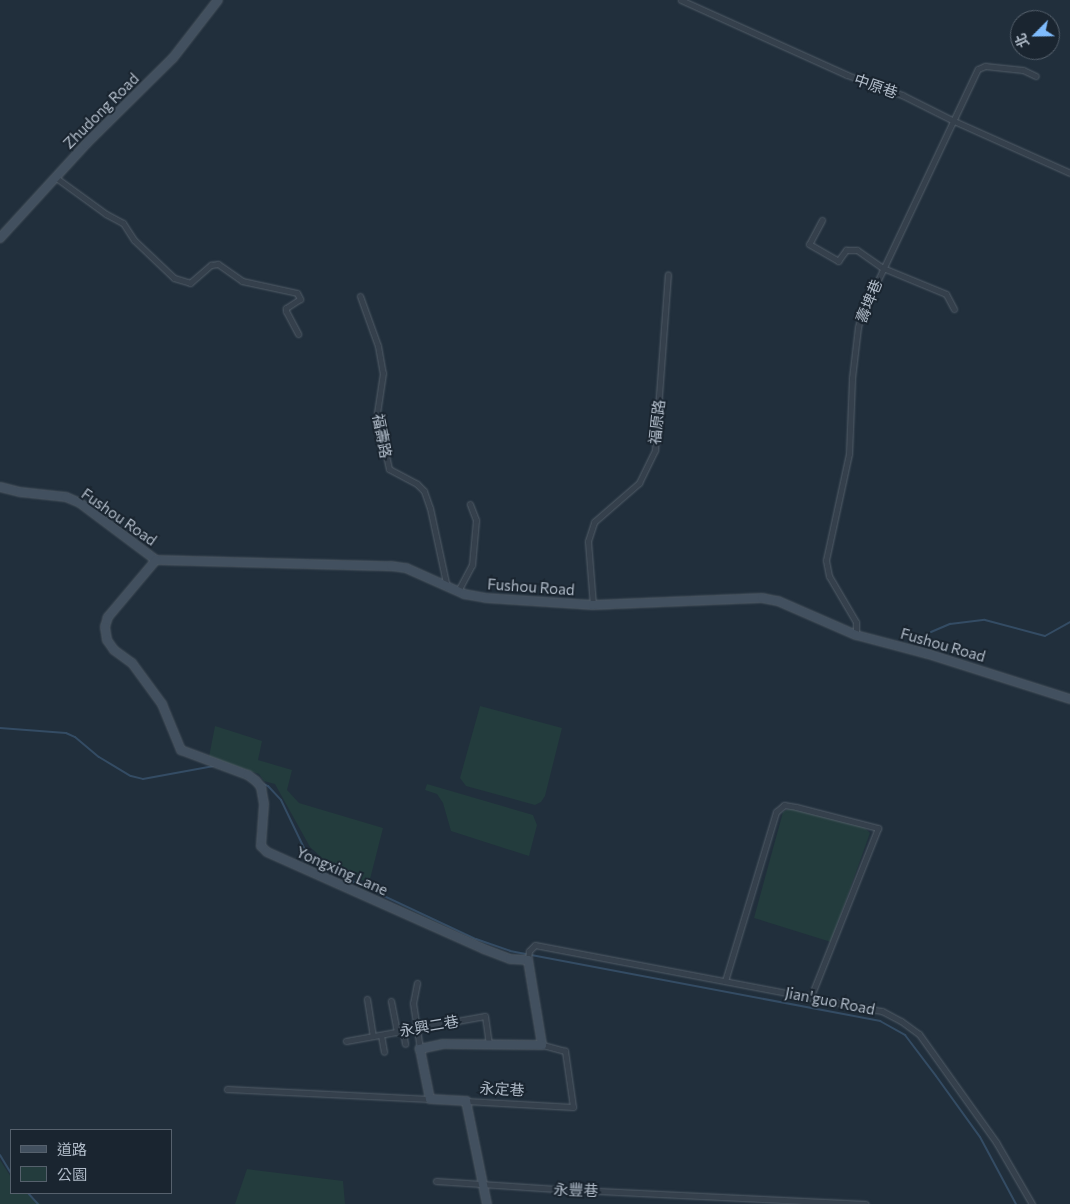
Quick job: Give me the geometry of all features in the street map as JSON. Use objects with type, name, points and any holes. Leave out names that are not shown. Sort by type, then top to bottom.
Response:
[{"type":"street","name":"Zhudong Road","points":[[0,238],[55,177],[174,58],[218,0]]},
{"type":"street","name":"中原巷","points":[[681,0],[847,75],[902,95],[954,121],[1070,173]]},
{"type":"street","name":"壽埤巷","points":[[856,635],[856,622],[830,579],[826,560],[849,454],[852,378],[858,327],[883,268],[978,69],[985,66],[1024,70],[1036,76]]},
{"type":"street","points":[[55,177],[106,214],[123,223],[134,240],[174,278],[190,283],[211,265],[218,264],[242,281],[296,292],[300,299],[286,308],[286,311],[298,334]]},
{"type":"street","points":[[822,220],[809,244],[838,261],[846,250],[857,250],[883,268],[946,294],[954,309]]},
{"type":"street","name":"福原路","points":[[593,605],[588,541],[594,522],[639,483],[655,450],[668,274]]},
{"type":"street","name":"福壽路","points":[[360,296],[378,346],[383,373],[377,414],[389,469],[417,484],[424,491],[430,508],[447,587]]},
{"type":"street","name":"Fushou Road","points":[[0,487],[20,492],[66,497],[80,503],[156,560],[391,566],[406,568],[447,587],[486,598],[593,605],[762,598],[778,601],[856,635],[947,660],[1070,699]]},
{"type":"street","points":[[458,591],[472,564],[476,520],[470,504]]},
{"type":"street","name":"Yongxing Lane","points":[[156,560],[108,617],[105,627],[107,640],[114,650],[132,663],[162,704],[182,750],[248,775],[256,781],[260,787],[264,804],[261,846],[267,852],[484,949],[510,959],[528,956]]},
{"type":"street","points":[[725,981],[776,812],[784,805],[796,807],[878,828],[811,996]]},
{"type":"street","name":"Jian'guo Road","points":[[528,956],[535,945],[811,996],[882,1012],[901,1021],[919,1034],[996,1142],[1032,1204]]},
{"type":"street","points":[[420,1049],[443,1044],[542,1045],[528,956]]},
{"type":"street","points":[[227,1089],[430,1099],[416,1028],[414,1003],[417,984]]},
{"type":"street","points":[[367,1000],[373,1036]]},
{"type":"street","points":[[390,1001],[396,1032]]},
{"type":"street","name":"永興二巷","points":[[346,1041],[485,1016],[489,1043]]},
{"type":"street","points":[[403,1031],[406,1044]]},
{"type":"street","points":[[380,1035],[384,1052]]},
{"type":"street","name":"永定巷","points":[[430,1099],[573,1107],[565,1051],[542,1045]]},
{"type":"street","points":[[466,1101],[487,1204]]},
{"type":"street","name":"永豐巷","points":[[436,1181],[483,1182],[557,1189],[866,1204]]},
{"type":"green space","points":[[480,706],[562,728],[545,796],[541,802],[535,805],[466,786],[460,778]]},
{"type":"green space","points":[[215,726],[262,741],[258,760],[292,770],[287,790],[299,803],[383,828],[369,883],[331,866],[310,847],[275,784],[264,781],[259,774],[209,757]]},
{"type":"green space","points":[[427,784],[533,815],[537,825],[529,856],[451,831],[443,803],[437,794],[425,790]]},
{"type":"green space","points":[[790,808],[864,827],[870,833],[831,942],[754,918],[783,812]]},
{"type":"green space","points":[[0,1160],[10,1175],[10,1194],[27,1194],[41,1204],[0,1204]]},
{"type":"green space","points":[[247,1169],[343,1181],[345,1204],[235,1204]]},
{"type":"waterway","points":[[931,632],[950,624],[985,620],[1045,636],[1070,622]]},
{"type":"waterway","points":[[0,728],[66,733],[75,737],[99,757],[131,776],[143,779],[214,766]]},
{"type":"waterway","points":[[263,784],[268,786],[281,800],[304,848],[322,867],[476,939],[510,951],[880,1021],[905,1035],[936,1076],[980,1137],[1016,1204]]},
{"type":"waterway","points":[[0,1155],[10,1171]]},
{"type":"waterway","points":[[29,1194],[38,1204]]}]
